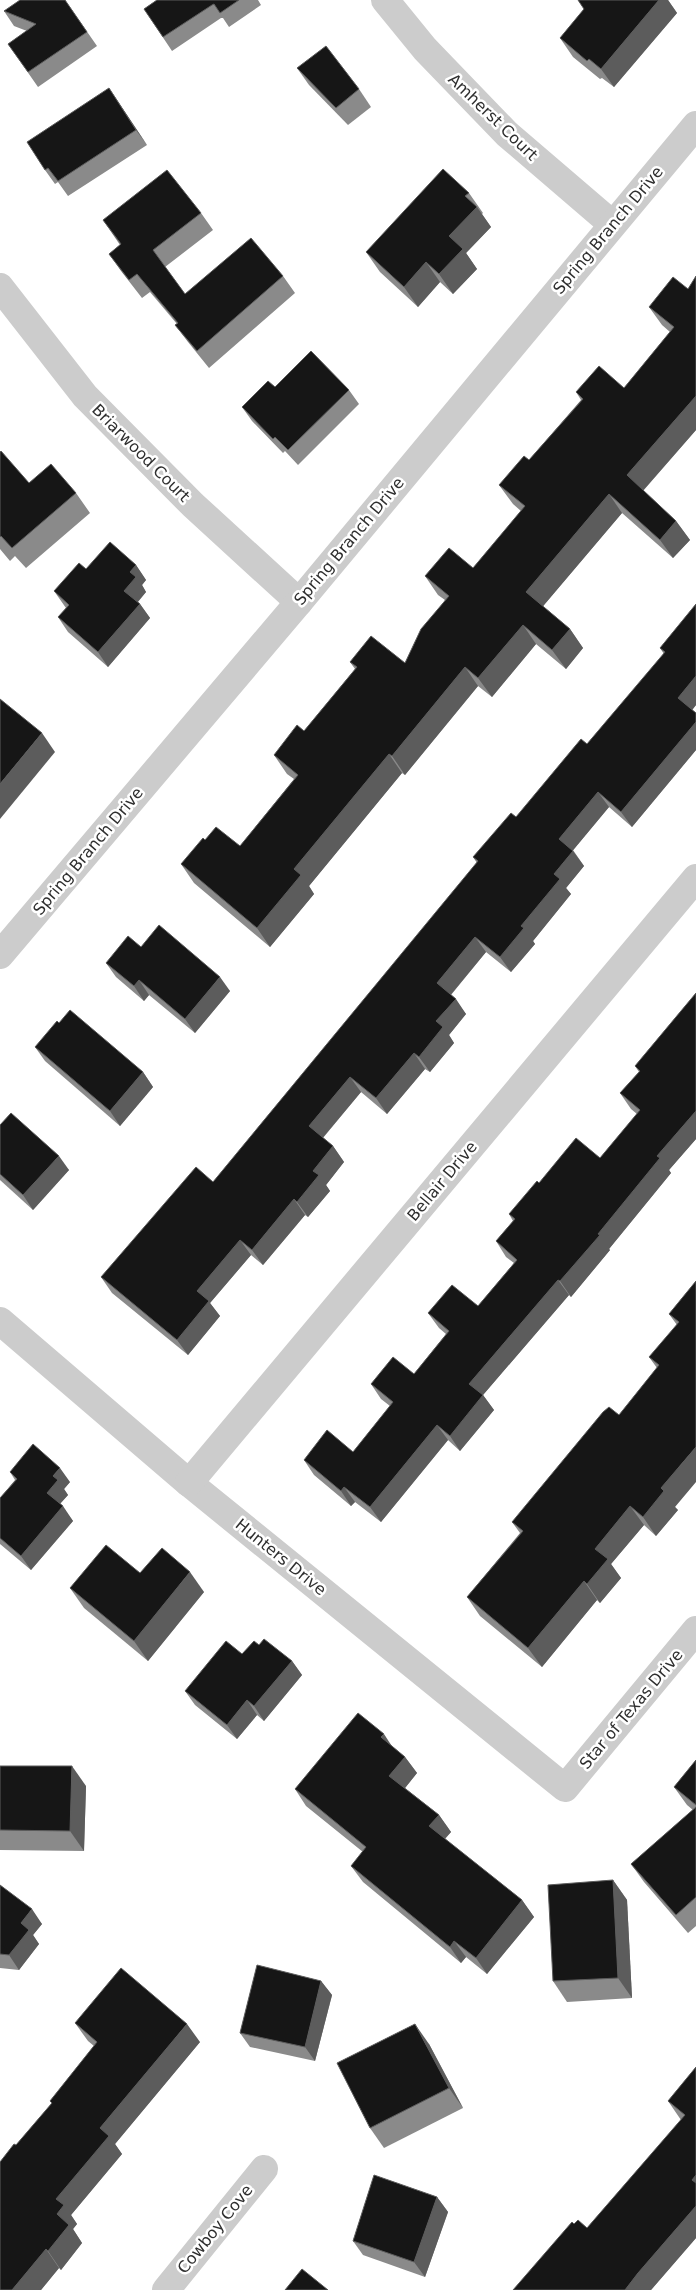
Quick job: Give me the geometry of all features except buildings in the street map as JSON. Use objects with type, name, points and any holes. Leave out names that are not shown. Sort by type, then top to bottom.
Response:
[{"type":"street","name":"Amherst Court","points":[[385,0],[425,50],[507,134],[612,224]]},
{"type":"street","name":"Spring Branch Drive","points":[[0,955],[299,602],[696,125]]},
{"type":"street","name":"Briarwood Court","points":[[0,287],[85,396],[193,505],[299,602]]},
{"type":"street","name":"Bellair Drive","points":[[189,1483],[696,878]]},
{"type":"street","name":"Hunters Drive","points":[[0,1321],[189,1483],[565,1788]]},
{"type":"street","name":"Star of Texas Drive","points":[[565,1788],[696,1630]]},
{"type":"street","name":"Cowboy Cove","points":[[166,2290],[264,2169]]}]
